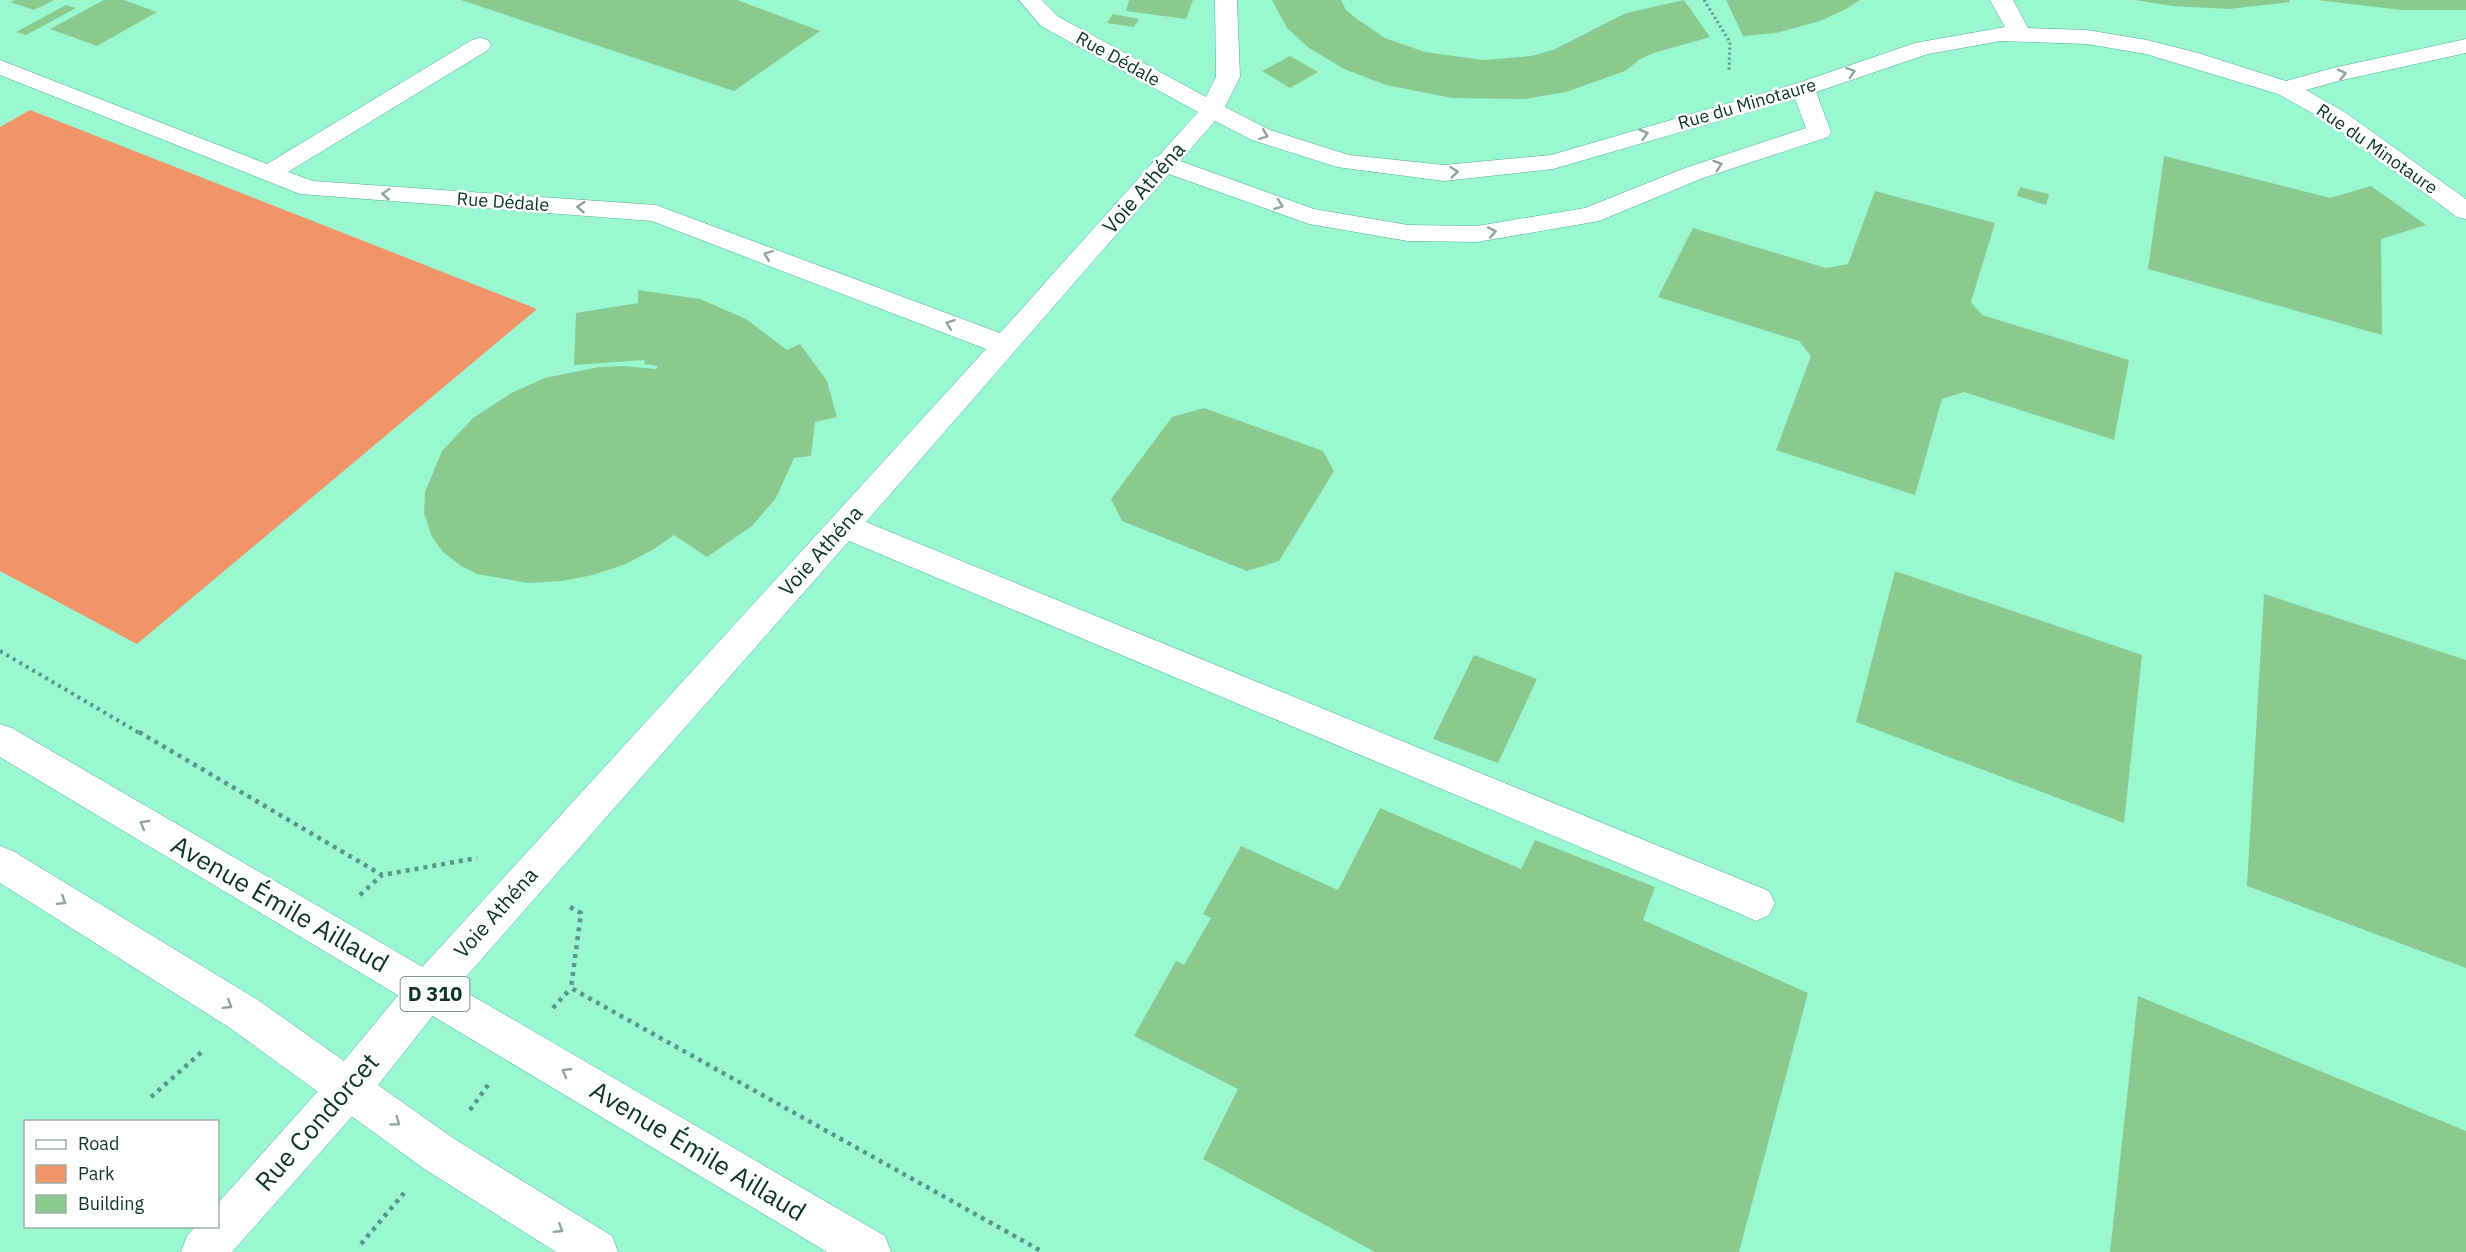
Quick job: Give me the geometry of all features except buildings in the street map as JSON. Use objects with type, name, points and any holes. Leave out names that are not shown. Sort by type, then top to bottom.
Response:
[{"type":"street","name":"Rue Dédale","points":[[1030,0],[1049,21],[1212,110]]},
{"type":"street","name":"Voie Athéna","points":[[428,990],[1212,110],[1228,77],[1226,0]]},
{"type":"street","points":[[2001,0],[2009,9],[2020,34]]},
{"type":"street","name":"Rue du Minotaure","points":[[1212,110],[1261,135],[1346,162],[1444,174],[1553,162],[1803,89],[1923,48],[1971,38],[2020,34],[2087,37],[2148,46],[2214,64],[2286,89],[2338,118],[2466,211]]},
{"type":"street","points":[[269,173],[480,45]]},
{"type":"street","name":"Rue du Minotaure","points":[[2286,89],[2334,75],[2466,46]]},
{"type":"street","name":"Rue Dédale","points":[[0,67],[309,189],[656,213],[1004,345]]},
{"type":"street","points":[[1165,164],[1309,216],[1408,233],[1477,234],[1590,215],[1694,173],[1819,132],[1803,89]]},
{"type":"street","points":[[843,526],[1756,903]]},
{"type":"street","name":"Avenue Émile Aillaud","points":[[0,739],[869,1252]]},
{"type":"street","points":[[0,863],[244,1014],[438,1153],[596,1252]]},
{"type":"street","name":"Rue Condorcet","points":[[203,1252],[349,1088],[428,990]]},
{"type":"path","points":[[1704,0],[1730,42],[1729,87],[1749,104]]},
{"type":"green space","points":[[30,110],[537,309],[137,644],[0,571],[0,127]]}]
